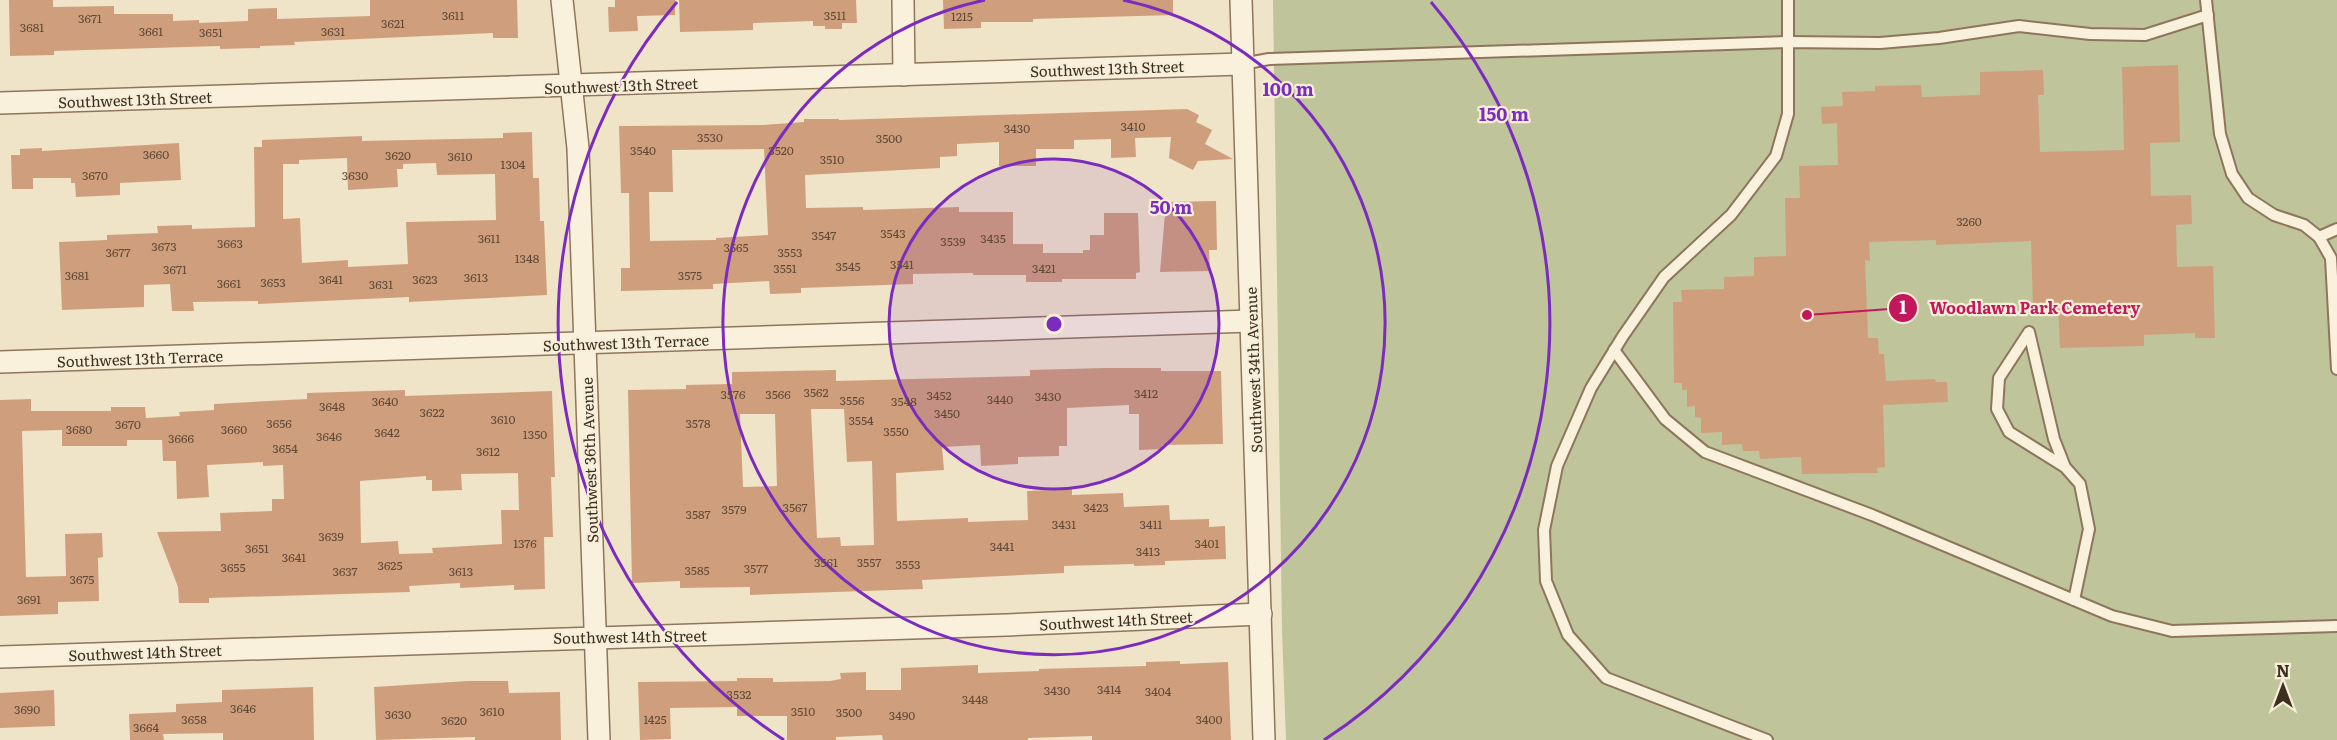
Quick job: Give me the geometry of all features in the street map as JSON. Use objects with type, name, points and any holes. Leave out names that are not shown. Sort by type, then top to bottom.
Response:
[{"type":"street","name":"Southwest 36th Avenue","points":[[562,0],[578,148],[599,740]]},
{"type":"street","points":[[903,0],[904,75]]},
{"type":"street","name":"Southwest 34th Avenue","points":[[1241,0],[1264,740]]},
{"type":"street","name":"Southwest 13th Street","points":[[0,103],[1242,64]]},
{"type":"street","name":"Southwest 13th Terrace","points":[[0,362],[1251,321]]},
{"type":"street","name":"Southwest 14th Street","points":[[0,657],[996,626],[1261,614]]},
{"type":"lane","points":[[1767,740],[1606,678],[1568,635],[1546,581],[1544,530],[1557,466],[1591,388],[1614,350],[1664,278],[1731,215],[1776,156],[1788,114],[1788,0]]},
{"type":"lane","points":[[2206,0],[2220,134],[2232,174],[2248,198],[2274,215],[2304,225],[2319,237],[2331,258],[2337,369]]},
{"type":"lane","points":[[1242,64],[1269,59],[1788,42],[1880,43],[1939,38],[2019,26],[2090,34],[2145,35],[2208,15]]},
{"type":"lane","points":[[2319,237],[2337,230]]},
{"type":"lane","points":[[2065,467],[2054,439],[2029,333],[1999,378],[1997,409],[2009,432],[2065,467],[2080,484],[2089,529],[2074,600]]},
{"type":"lane","points":[[1614,350],[1665,419],[1705,452],[1872,515],[2112,616],[2172,631],[2337,626]]},
{"type":"green space","points":[[1273,0],[2337,0],[2337,740],[1286,740],[1282,631]]},
{"type":"building","points":[[9,0],[53,0],[53,7],[114,6],[114,14],[173,14],[173,21],[199,20],[199,23],[248,21],[248,9],[277,8],[277,19],[370,16],[370,0],[517,0],[518,38],[493,38],[493,33],[294,42],[295,45],[260,46],[260,48],[220,49],[220,46],[54,51],[54,55],[10,56]]},
{"type":"building","points":[[615,0],[675,0],[675,15],[637,16],[638,31],[609,32],[608,7],[615,7]]},
{"type":"building","points":[[679,0],[856,0],[857,23],[842,23],[842,29],[825,29],[825,26],[813,26],[813,21],[753,23],[753,30],[680,32]]},
{"type":"building","points":[[943,0],[1173,0],[1173,15],[1033,19],[1033,22],[981,22],[981,28],[944,29]]},
{"type":"building","points":[[2178,65],[2180,142],[2150,143],[2151,196],[2191,195],[2192,224],[2176,225],[2177,267],[2213,266],[2215,338],[2195,338],[2195,333],[2144,335],[2144,346],[2060,348],[2058,306],[2033,307],[2031,241],[1936,245],[1936,240],[1869,242],[1870,261],[1865,260],[1868,338],[1878,338],[1879,354],[1884,354],[1886,381],[1935,379],[1936,382],[1947,382],[1948,402],[1883,405],[1885,467],[1877,468],[1878,473],[1802,474],[1801,457],[1760,459],[1759,451],[1743,451],[1742,444],[1722,445],[1722,432],[1701,433],[1701,418],[1695,417],[1695,406],[1687,407],[1687,390],[1682,390],[1682,383],[1674,383],[1673,302],[1682,302],[1681,290],[1724,289],[1724,277],[1754,276],[1754,257],[1786,256],[1785,198],[1800,198],[1799,166],[1838,165],[1837,123],[1822,124],[1821,107],[1843,106],[1842,92],[1875,91],[1875,86],[1921,85],[1922,97],[1980,95],[1980,72],[2043,70],[2044,95],[2038,95],[2040,152],[2124,150],[2122,67]]},
{"type":"building","points":[[1187,109],[1199,115],[1196,122],[1212,130],[1205,144],[1233,159],[1198,161],[1193,170],[1169,158],[1171,137],[1135,138],[1136,157],[1111,158],[1111,139],[1074,140],[1074,149],[1036,149],[1036,166],[999,166],[999,142],[957,144],[957,156],[940,157],[940,168],[805,175],[806,208],[863,207],[863,210],[959,207],[959,212],[1013,212],[1013,244],[1043,244],[1043,253],[1083,253],[1083,250],[1090,250],[1090,235],[1104,235],[1104,213],[1138,213],[1140,272],[1136,273],[1136,279],[1062,279],[1062,282],[1026,282],[1026,275],[913,274],[913,284],[801,288],[801,293],[770,294],[769,281],[713,284],[713,289],[621,291],[621,268],[630,268],[629,193],[621,193],[619,126],[763,125],[804,122],[804,119],[839,120]],"holes":[[[764,149],[768,235],[716,238],[716,240],[650,241],[649,192],[673,192],[672,150]]]},
{"type":"building","points":[[532,132],[533,178],[539,178],[540,221],[544,221],[547,295],[409,302],[409,297],[258,304],[258,301],[193,302],[194,311],[172,311],[170,284],[144,285],[144,307],[62,310],[59,242],[107,240],[107,235],[158,233],[157,226],[192,225],[192,229],[255,227],[254,147],[262,147],[262,140],[362,136],[362,141],[503,138],[503,133]],"holes":[[[347,158],[348,190],[398,187],[397,169],[403,169],[403,164],[436,163],[437,175],[495,174],[496,220],[406,222],[408,264],[348,267],[348,260],[302,263],[300,218],[283,219],[283,164],[299,164],[299,160]]]},
{"type":"building","points":[[179,143],[181,180],[120,183],[120,195],[76,197],[75,183],[71,183],[71,178],[33,178],[33,189],[12,189],[11,155],[20,155],[20,149],[42,148],[42,151]]},
{"type":"building","points":[[1216,201],[1217,250],[1209,250],[1210,271],[1160,272],[1166,202]]},
{"type":"building","points":[[1161,368],[1161,371],[1221,371],[1223,444],[1162,445],[1162,449],[1139,450],[1139,414],[1129,414],[1129,405],[1067,408],[1067,446],[1059,446],[1059,456],[1018,457],[1018,464],[981,466],[980,445],[942,447],[944,470],[896,473],[897,521],[968,518],[968,522],[1028,520],[1027,491],[1072,489],[1072,495],[1123,493],[1124,507],[1169,505],[1170,520],[1209,519],[1209,527],[1225,526],[1226,559],[1165,561],[1165,565],[1064,566],[1064,573],[922,580],[923,589],[750,595],[750,587],[680,588],[680,581],[632,583],[628,390],[686,389],[686,385],[732,384],[732,372],[836,370],[836,381],[1030,376],[1030,370]],"holes":[[[811,409],[844,409],[847,462],[872,461],[874,545],[841,546],[840,537],[817,538]],[[740,414],[775,414],[777,486],[743,487]]]},
{"type":"building","points":[[405,390],[405,396],[552,391],[555,477],[551,477],[553,537],[544,537],[545,589],[514,590],[514,585],[460,588],[460,583],[409,586],[410,592],[209,598],[209,603],[179,603],[178,587],[157,532],[221,531],[220,513],[272,511],[272,499],[284,499],[283,465],[263,466],[263,462],[207,465],[209,497],[177,499],[176,461],[163,461],[162,440],[127,440],[127,446],[62,446],[62,430],[22,431],[26,577],[66,576],[65,534],[102,533],[103,557],[98,558],[99,601],[58,602],[58,614],[0,616],[0,400],[31,399],[31,411],[111,411],[111,407],[145,407],[146,418],[180,416],[179,412],[214,410],[214,404],[307,399],[307,393]],"holes":[[[518,473],[519,510],[501,510],[502,544],[432,548],[433,553],[399,554],[398,541],[361,543],[360,481],[426,476],[426,480],[432,480],[432,491],[462,490],[461,474]]]},
{"type":"building","points":[[1180,661],[1180,664],[1228,662],[1231,740],[1092,740],[1092,736],[1028,738],[1028,740],[883,740],[882,735],[836,737],[836,740],[787,740],[787,716],[737,716],[737,707],[670,708],[671,739],[640,740],[638,682],[737,681],[737,678],[773,678],[773,682],[830,681],[841,679],[840,673],[866,672],[866,690],[901,690],[901,668],[978,665],[978,673],[1146,666],[1146,662]]},
{"type":"building","points":[[508,681],[509,693],[560,692],[561,740],[475,740],[475,737],[376,740],[374,687]]},
{"type":"building","points":[[313,687],[314,740],[223,740],[223,733],[163,734],[164,740],[130,740],[129,714],[176,712],[176,704],[222,702],[222,690]]},
{"type":"building","points":[[54,690],[55,726],[0,728],[0,693]]},
{"type":"place","name":"Woodlawn Park Cemetery","points":[[1807,315]]}]
